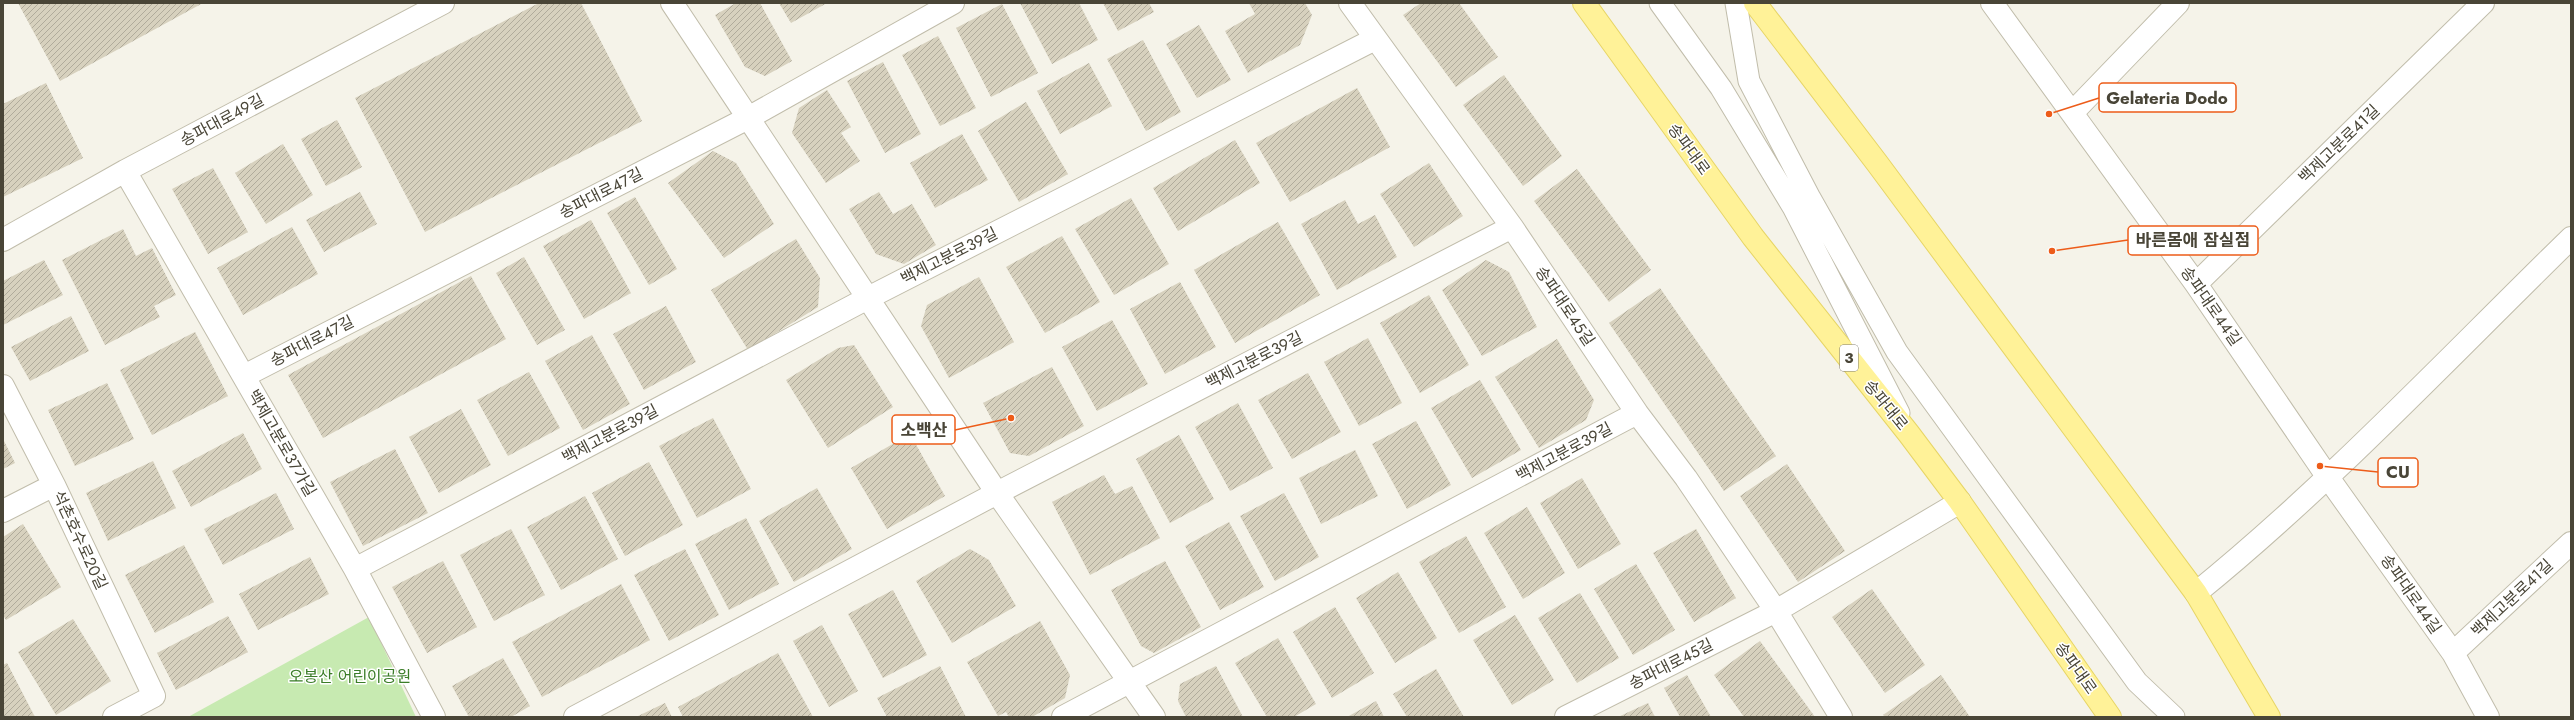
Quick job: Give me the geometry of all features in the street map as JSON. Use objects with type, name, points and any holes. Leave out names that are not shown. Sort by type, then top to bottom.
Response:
[{"type":"main road","name":"송파대로","points":[[1584,3],[1753,237],[1909,434],[1960,502],[2110,717]]},
{"type":"main road","points":[[1755,3],[1877,163],[2196,593],[2269,717]]},
{"type":"street","name":"송파대로49길","points":[[3,240],[126,171],[443,3]]},
{"type":"street","points":[[672,3],[996,493],[1154,717]]},
{"type":"street","name":"송파대로47길","points":[[244,376],[748,118],[953,3]]},
{"type":"street","name":"송파대로45길","points":[[1350,3],[1512,227],[1638,413],[1686,478],[1776,611],[1841,717]]},
{"type":"street","name":"송파대로44길","points":[[1992,3],[2196,284],[2327,476],[2453,653],[2488,717]]},
{"type":"street","points":[[2072,113],[2178,3]]},
{"type":"street","name":"백제고분로41길","points":[[2196,284],[2483,3]]},
{"type":"street","name":"백제고분로39길","points":[[354,569],[866,298],[1375,39]]},
{"type":"street","name":"백제고분로37가길","points":[[126,171],[354,569],[434,717]]},
{"type":"street","name":"백제고분로39길","points":[[575,717],[996,493],[1512,227]]},
{"type":"street","points":[[2196,593],[2234,562],[2327,476],[2571,238]]},
{"type":"street","name":"석촌호수로20길","points":[[3,386],[54,485],[154,696],[114,717]]},
{"type":"street","name":"백제고분로39길","points":[[1063,717],[1638,413]]},
{"type":"street","points":[[3,511],[54,485]]},
{"type":"street","name":"송파대로45길","points":[[1566,717],[1776,611],[1960,502]]},
{"type":"street","name":"백제고분로41길","points":[[2453,653],[2571,543]]},
{"type":"lane","points":[[1660,3],[1721,88],[1794,208],[1909,434]]},
{"type":"lane","points":[[1736,3],[1749,82],[1810,198],[1897,352],[2137,682],[2174,717]]},
{"type":"green space","name":"오봉산 어린이공원","points":[[369,617],[416,717],[188,717]]},
{"type":"building","points":[[18,3],[203,3],[60,81]]},
{"type":"building","points":[[539,3],[581,3],[642,121],[425,232],[355,98]]},
{"type":"building","points":[[736,3],[760,3],[792,61],[765,76],[745,67],[715,15]]},
{"type":"building","points":[[779,3],[827,3],[791,23]]},
{"type":"building","points":[[1020,3],[1079,3],[1098,40],[1052,64]]},
{"type":"building","points":[[1103,3],[1149,3],[1154,12],[1118,31]]},
{"type":"building","points":[[1249,3],[1305,3],[1312,15],[1300,45],[1248,73],[1225,31],[1255,14]]},
{"type":"building","points":[[1421,3],[1459,3],[1498,57],[1456,87],[1403,15]]},
{"type":"building","points":[[1002,4],[1038,73],[991,97],[956,28]]},
{"type":"building","points":[[1199,25],[1231,80],[1197,98],[1166,44]]},
{"type":"building","points":[[938,36],[976,108],[940,126],[902,55]]},
{"type":"building","points":[[1143,40],[1181,112],[1146,131],[1107,59]]},
{"type":"building","points":[[883,62],[921,134],[885,153],[847,81]]},
{"type":"building","points":[[1089,63],[1112,106],[1060,134],[1037,91]]},
{"type":"building","points":[[1504,75],[1562,156],[1523,186],[1463,105]]},
{"type":"building","points":[[46,83],[83,158],[3,197],[3,104]]},
{"type":"building","points":[[1357,88],[1390,147],[1290,202],[1256,143]]},
{"type":"building","points":[[827,90],[851,127],[841,133],[860,161],[826,183],[792,133],[799,108]]},
{"type":"building","points":[[1026,102],[1068,174],[1019,202],[978,131]]},
{"type":"building","points":[[337,120],[362,167],[326,186],[301,139]]},
{"type":"building","points":[[962,134],[988,180],[935,208],[910,163]]},
{"type":"building","points":[[1235,140],[1260,183],[1178,231],[1153,188]]},
{"type":"building","points":[[283,144],[313,195],[266,224],[235,173]]},
{"type":"building","points":[[713,151],[736,163],[774,224],[724,258],[668,183]]},
{"type":"building","points":[[1429,163],[1463,216],[1414,247],[1380,194]]},
{"type":"building","points":[[213,168],[248,232],[208,254],[172,189]]},
{"type":"building","points":[[1577,169],[1651,270],[1609,302],[1534,201]]},
{"type":"building","points":[[360,192],[377,224],[324,252],[306,220]]},
{"type":"building","points":[[879,192],[893,214],[912,204],[936,245],[904,264],[876,254],[849,209]]},
{"type":"building","points":[[635,197],[677,269],[649,285],[607,213]]},
{"type":"building","points":[[1131,198],[1169,264],[1114,295],[1075,229]]},
{"type":"building","points":[[1345,200],[1358,224],[1375,215],[1397,257],[1337,290],[1301,224]]},
{"type":"building","points":[[591,220],[631,293],[584,319],[543,246]]},
{"type":"building","points":[[1278,222],[1320,295],[1235,343],[1194,270]]},
{"type":"building","points":[[292,227],[318,274],[243,315],[217,268]]},
{"type":"building","points":[[123,229],[136,256],[152,248],[176,295],[154,306],[160,317],[105,345],[62,260]]},
{"type":"building","points":[[1062,236],[1100,302],[1045,333],[1006,267]]},
{"type":"building","points":[[796,239],[820,278],[818,307],[748,350],[711,290]]},
{"type":"building","points":[[524,257],[565,330],[537,345],[496,273]]},
{"type":"building","points":[[44,260],[63,295],[3,325],[3,281]]},
{"type":"building","points":[[1486,260],[1509,272],[1537,327],[1482,356],[1442,290]]},
{"type":"building","points":[[471,276],[506,339],[323,438],[288,375]]},
{"type":"building","points":[[979,277],[1014,342],[949,378],[921,326],[927,305]]},
{"type":"building","points":[[1180,282],[1216,347],[1165,374],[1130,309]]},
{"type":"building","points":[[1660,288],[1776,456],[1724,491],[1609,323]]},
{"type":"building","points":[[1429,295],[1469,365],[1420,393],[1380,323]]},
{"type":"building","points":[[666,306],[696,362],[644,390],[613,334]]},
{"type":"building","points":[[71,316],[89,351],[30,381],[11,347]]},
{"type":"building","points":[[1112,320],[1148,384],[1097,411],[1062,347]]},
{"type":"building","points":[[195,332],[228,396],[152,435],[120,370]]},
{"type":"building","points":[[592,335],[630,404],[583,430],[545,361]]},
{"type":"building","points":[[1368,338],[1402,403],[1359,426],[1324,362]]},
{"type":"building","points":[[1557,339],[1594,400],[1586,420],[1539,448],[1495,377]]},
{"type":"building","points":[[854,345],[893,407],[828,448],[786,380],[838,348]]},
{"type":"building","points":[[1052,367],[1084,426],[1029,456],[1010,453],[983,403]]},
{"type":"building","points":[[529,372],[560,428],[508,456],[477,400]]},
{"type":"building","points":[[1308,373],[1341,432],[1292,459],[1258,400]]},
{"type":"building","points":[[1480,380],[1521,450],[1472,478],[1431,408]]},
{"type":"building","points":[[107,383],[134,439],[75,466],[48,410]]},
{"type":"building","points":[[1238,403],[1273,468],[1230,491],[1195,427]]},
{"type":"building","points":[[461,409],[491,465],[439,493],[409,437]]},
{"type":"building","points":[[713,418],[751,489],[697,518],[659,446]]},
{"type":"building","points":[[1416,421],[1451,485],[1407,509],[1372,444]]},
{"type":"building","points":[[243,433],[262,469],[191,507],[172,471]]},
{"type":"building","points":[[910,434],[945,496],[887,529],[851,468]]},
{"type":"building","points":[[1179,435],[1214,499],[1170,523],[1136,459]]},
{"type":"building","points":[[3,439],[15,463],[3,469]]},
{"type":"building","points":[[395,449],[428,513],[363,546],[330,482]]},
{"type":"building","points":[[1355,450],[1378,496],[1321,524],[1299,478]]},
{"type":"building","points":[[153,461],[176,508],[108,541],[86,493]]},
{"type":"building","points":[[649,462],[683,525],[625,556],[592,493]]},
{"type":"building","points":[[1787,464],[1845,551],[1798,582],[1740,496]]},
{"type":"building","points":[[1104,475],[1115,494],[1132,486],[1160,538],[1090,575],[1052,502]]},
{"type":"building","points":[[1582,478],[1621,544],[1578,569],[1540,503]]},
{"type":"building","points":[[817,488],[852,549],[794,582],[759,521]]},
{"type":"building","points":[[276,493],[294,529],[223,565],[204,529]]},
{"type":"building","points":[[1284,493],[1319,557],[1275,581],[1240,516]]},
{"type":"building","points":[[585,496],[618,559],[561,590],[527,527]]},
{"type":"building","points":[[1527,507],[1565,573],[1523,599],[1484,533]]},
{"type":"building","points":[[746,518],[779,584],[729,610],[695,544]]},
{"type":"building","points":[[1229,522],[1264,587],[1220,610],[1185,546]]},
{"type":"building","points":[[23,524],[61,587],[6,620],[3,615],[3,537]]},
{"type":"building","points":[[511,529],[545,595],[494,621],[460,555]]},
{"type":"building","points":[[1696,529],[1736,598],[1694,622],[1653,553]]},
{"type":"building","points":[[1466,536],[1506,607],[1459,633],[1419,562]]},
{"type":"building","points":[[184,545],[214,602],[155,633],[125,575]]},
{"type":"building","points":[[685,549],[719,615],[669,641],[634,575]]},
{"type":"building","points":[[970,549],[989,560],[1016,606],[952,643],[916,581]]},
{"type":"building","points":[[310,557],[329,594],[258,630],[239,594]]},
{"type":"building","points":[[443,561],[477,627],[427,653],[392,587]]},
{"type":"building","points":[[1165,561],[1201,627],[1154,653],[1141,646],[1111,590]]},
{"type":"building","points":[[1636,564],[1675,630],[1633,655],[1594,589]]},
{"type":"building","points":[[1398,572],[1437,638],[1395,663],[1356,598]]},
{"type":"building","points":[[621,584],[650,640],[542,697],[512,642]]},
{"type":"building","points":[[1872,589],[1925,665],[1885,693],[1832,617]]},
{"type":"building","points":[[893,590],[927,655],[883,678],[848,614]]},
{"type":"building","points":[[1580,593],[1619,658],[1577,683],[1538,618]]},
{"type":"building","points":[[1335,607],[1374,673],[1332,698],[1293,632]]},
{"type":"building","points":[[1515,615],[1554,680],[1512,705],[1473,640]]},
{"type":"building","points":[[228,616],[248,652],[176,690],[157,653]]},
{"type":"building","points":[[73,619],[111,681],[56,715],[18,652]]},
{"type":"building","points":[[1040,621],[1070,675],[1065,698],[1032,717],[1009,717],[1006,712],[998,716],[967,662]]},
{"type":"building","points":[[822,625],[858,691],[829,707],[793,641]]},
{"type":"building","points":[[1278,638],[1316,704],[1294,717],[1267,717],[1235,663]]},
{"type":"building","points":[[1760,641],[1815,717],[1744,717],[1714,675]]},
{"type":"building","points":[[778,653],[813,717],[683,717],[678,707]]},
{"type":"building","points":[[503,658],[530,706],[511,717],[469,717],[452,686]]},
{"type":"building","points":[[7,663],[35,717],[3,717],[3,665]]},
{"type":"building","points":[[940,666],[966,717],[887,717],[877,698]]},
{"type":"building","points":[[1216,666],[1243,717],[1186,717],[1178,701],[1180,684]]},
{"type":"building","points":[[1436,669],[1464,717],[1407,717],[1393,694]]},
{"type":"building","points":[[1687,675],[1711,717],[1680,717],[1664,688]]},
{"type":"building","points":[[1941,675],[1970,717],[1885,717],[1883,715]]},
{"type":"building","points":[[1376,701],[1384,717],[1347,717]]},
{"type":"building","points":[[665,703],[672,717],[636,717]]},
{"type":"building","points":[[1648,703],[1655,717],[1618,717]]},
{"type":"place","name":"Gelateria Dodo","points":[[2049,114]]},
{"type":"place","name":"바른몸애 잠실점","points":[[2052,251]]},
{"type":"place","name":"소백산","points":[[1011,418]]},
{"type":"place","name":"CU","points":[[2320,466]]}]
